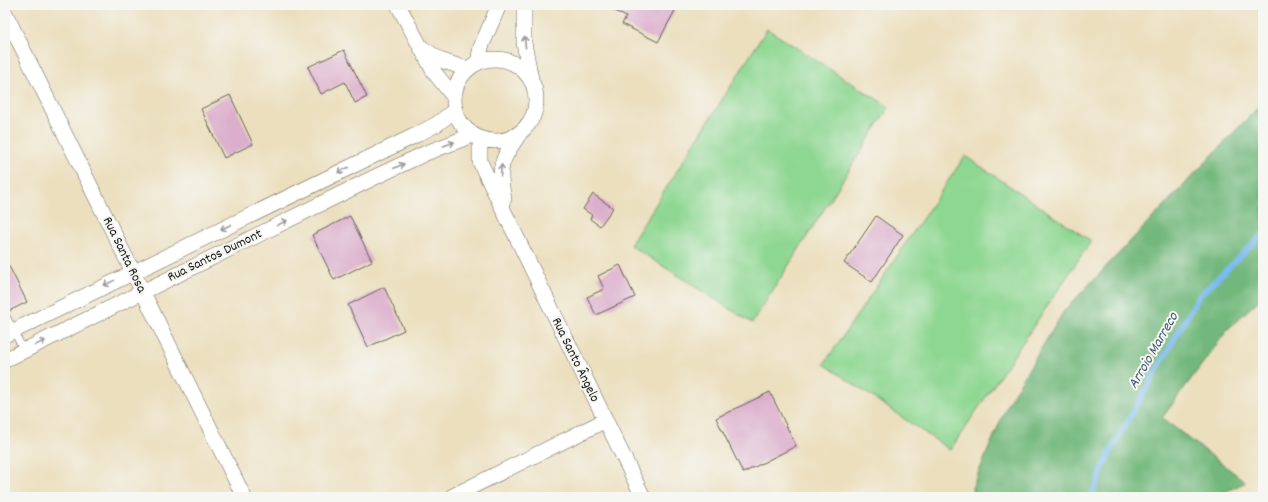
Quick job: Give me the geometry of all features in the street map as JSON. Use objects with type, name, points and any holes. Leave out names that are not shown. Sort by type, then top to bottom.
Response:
[{"type":"street","points":[[398,5],[418,44],[454,104],[462,124],[476,137],[494,142],[508,139],[521,132]]},
{"type":"street","points":[[454,104],[456,86],[473,66],[498,5]]},
{"type":"street","points":[[509,222],[500,182],[501,164],[521,132],[529,124],[534,113],[536,102],[535,90],[531,79],[524,43],[524,5]]},
{"type":"street","name":"Rua Santa Rosa","points":[[5,13],[244,497]]},
{"type":"street","points":[[418,44],[440,60],[473,66],[490,59],[508,61],[523,70],[531,79]]},
{"type":"street","name":"Rua Santos Dumont","points":[[9,333],[437,124],[454,104]]},
{"type":"street","points":[[476,137],[480,162],[509,222]]},
{"type":"street","name":"Rua Santos Dumont","points":[[5,360],[426,153],[476,137]]},
{"type":"street","name":"Rua Santo Ângelo","points":[[509,222],[604,421],[643,497]]},
{"type":"street","points":[[451,497],[604,421]]},
{"type":"lane","points":[[5,314],[9,333],[24,351]]},
{"type":"green space","points":[[767,29],[889,107],[752,323],[630,245]]},
{"type":"green space","points":[[1263,102],[1263,296],[1229,328],[1162,418],[1246,482],[1214,497],[973,497],[972,488],[1008,403],[1064,311]]},
{"type":"green space","points":[[965,156],[1091,241],[950,450],[824,364]]},
{"type":"building","points":[[604,5],[678,5],[658,42],[622,24],[626,17]]},
{"type":"building","points":[[344,50],[367,97],[355,103],[345,82],[321,94],[308,67]]},
{"type":"building","points":[[230,95],[253,144],[224,158],[201,109]]},
{"type":"building","points":[[593,194],[613,208],[600,226],[590,219],[592,215],[583,209]]},
{"type":"building","points":[[350,216],[372,261],[334,280],[312,235]]},
{"type":"building","points":[[876,216],[903,235],[872,282],[844,263]]},
{"type":"building","points":[[5,258],[27,302],[5,313]]},
{"type":"building","points":[[620,265],[635,297],[596,315],[587,297],[604,289],[598,276]]},
{"type":"building","points":[[384,287],[404,330],[368,347],[348,305]]},
{"type":"building","points":[[770,392],[796,446],[743,473],[716,418]]},
{"type":"waterway","name":"Arroio Marreco","points":[[1091,497],[1109,454],[1199,296],[1263,234]]}]
